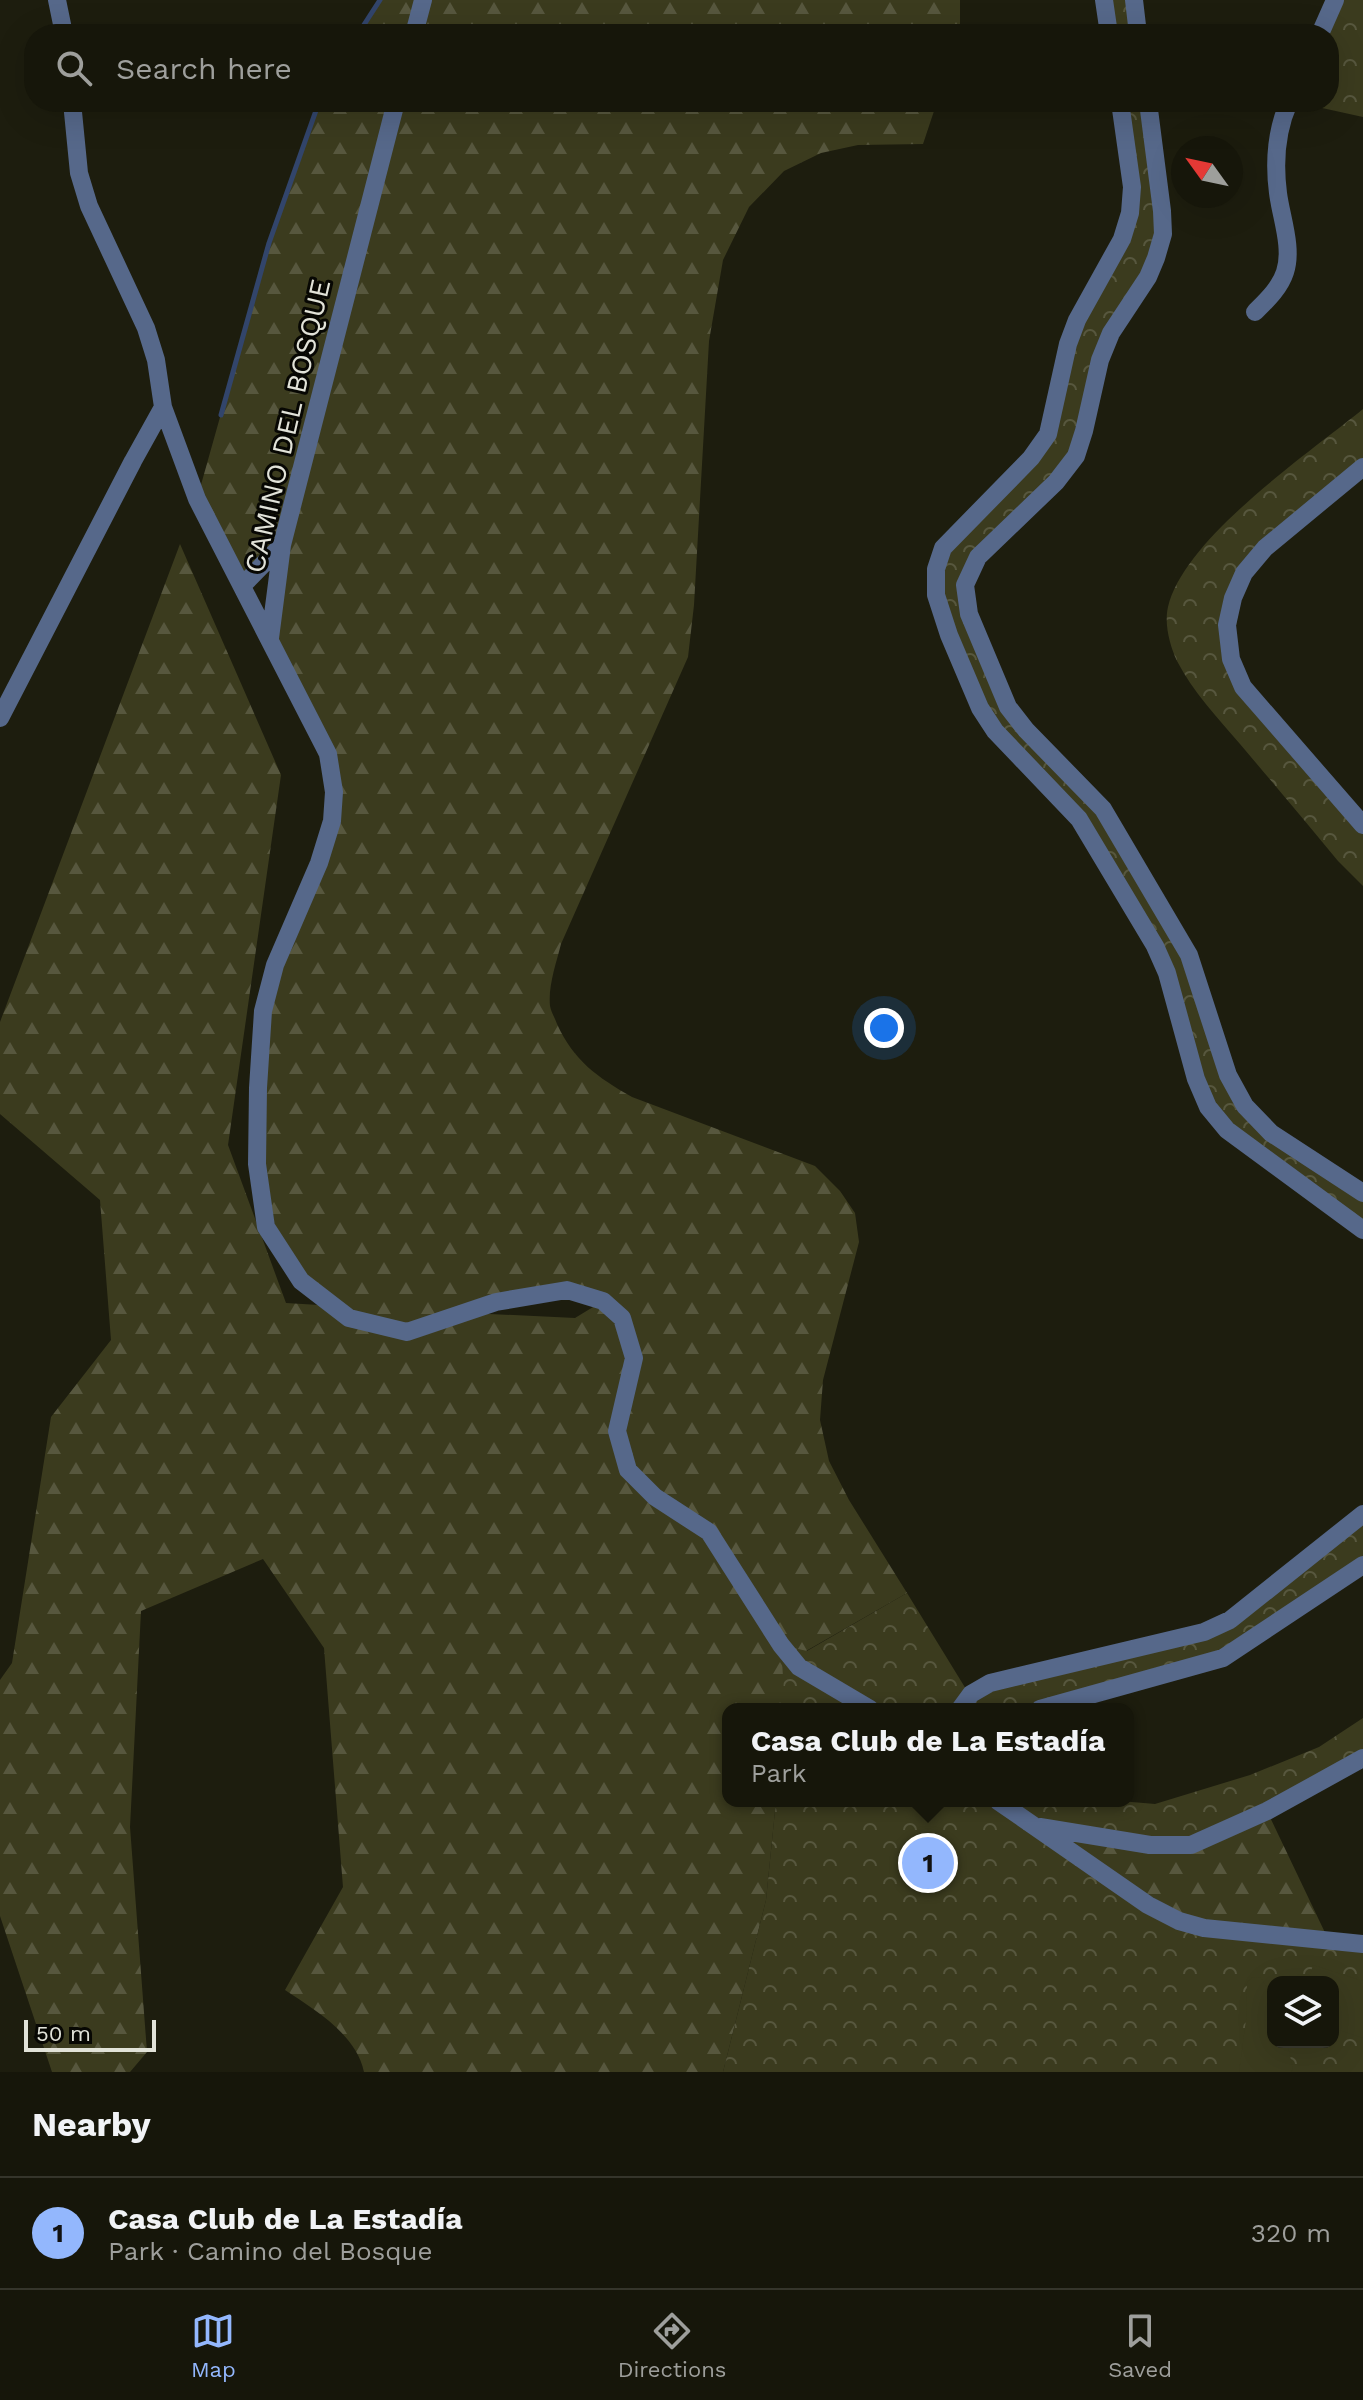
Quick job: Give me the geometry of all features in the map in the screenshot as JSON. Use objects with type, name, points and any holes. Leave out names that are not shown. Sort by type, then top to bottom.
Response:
[{"type":"street","points":[[57,0],[62,24]]},
{"type":"street","points":[[417,24],[423,0]]},
{"type":"street","points":[[1104,0],[1108,24]]},
{"type":"street","points":[[1134,0],[1137,24]]},
{"type":"street","points":[[1324,24],[1335,0]]},
{"type":"street","points":[[73,112],[79,173],[89,206],[146,328],[156,360],[163,407],[197,499],[328,754],[334,792],[332,821],[319,863],[275,965],[263,1011],[257,1164],[266,1227],[301,1281],[349,1318],[407,1332],[496,1302],[567,1290],[603,1301],[622,1318],[634,1358],[617,1431],[628,1470],[655,1497],[709,1532],[781,1645],[799,1667],[859,1703]]},
{"type":"street","name":"CAMINO DEL BOSQUE","points":[[270,638],[282,545],[393,112]]},
{"type":"street","points":[[1121,112],[1132,187],[1130,213],[1122,239],[1077,320],[1068,344],[1048,434],[1031,458],[943,548],[936,569],[936,595],[980,708],[995,731],[1079,819],[1095,841],[1155,946],[1167,973],[1196,1079],[1208,1107],[1227,1130],[1363,1230]]},
{"type":"street","points":[[1149,112],[1162,211],[1163,234],[1156,258],[1148,277],[1111,333],[1100,360],[1076,456],[1056,482],[978,557],[965,585],[969,614],[1008,707],[1026,730],[1103,809],[1189,955],[1228,1075],[1245,1106],[1271,1133],[1363,1193]]},
{"type":"street","points":[[1255,312],[1273,293],[1285,272],[1287,235],[1275,162],[1286,112]]},
{"type":"street","points":[[0,718],[163,407]]},
{"type":"street","points":[[1363,467],[1265,548],[1244,573],[1233,598],[1227,625],[1231,659],[1243,687],[1363,825]]},
{"type":"street","points":[[242,586],[282,545]]},
{"type":"street","points":[[1305,1188],[1306,1181],[1320,1165]]},
{"type":"street","points":[[964,1703],[971,1694],[990,1683],[1204,1632],[1230,1620],[1363,1514]]},
{"type":"street","points":[[1062,1703],[1223,1658],[1363,1565]]},
{"type":"street","points":[[817,1679],[847,1703]]},
{"type":"street","points":[[817,1679],[870,1703]]},
{"type":"street","points":[[1033,1826],[1150,1845],[1191,1845],[1267,1811],[1363,1758]]},
{"type":"street","points":[[1006,1807],[1148,1905],[1179,1921],[1204,1928],[1363,1944]]},
{"type":"green space","points":[[380,0],[960,0],[960,24],[364,24]]},
{"type":"green space","points":[[1104,0],[1134,0],[1137,24],[1108,24]]},
{"type":"green space","points":[[1335,0],[1363,0],[1363,117],[1339,112],[1339,24],[1331,24]]},
{"type":"green space","points":[[315,112],[934,112],[923,144],[858,145],[821,153],[784,171],[749,207],[723,260],[709,341],[694,605],[688,657],[561,944],[550,991],[551,1008],[564,1037],[579,1058],[597,1075],[632,1097],[815,1166],[840,1191],[855,1213],[859,1242],[823,1380],[820,1420],[829,1461],[849,1500],[907,1593],[806,1651],[785,1703],[722,1703],[722,1807],[775,1807],[766,1900],[723,2072],[364,2072],[360,2058],[333,2024],[285,1990],[343,1887],[324,1648],[263,1559],[141,1611],[130,1827],[147,2052],[130,2072],[52,2072],[0,1916],[0,1680],[12,1663],[51,1417],[111,1340],[100,1200],[0,1114],[0,1022],[180,544],[281,775],[228,1145],[286,1303],[335,1306],[305,1280],[266,1227],[263,1011],[334,792],[270,638],[282,546],[242,586],[197,499],[269,243]],"holes":[[[567,1290],[603,1301],[575,1318],[468,1313]]]},
{"type":"green space","points":[[1121,112],[1149,112],[1163,234],[1111,333],[1076,456],[965,585],[995,678],[1078,784],[1189,955],[1245,1106],[1363,1193],[1363,1228],[1208,1107],[1176,1002],[1095,841],[980,708],[936,569],[1031,458],[1068,344],[1130,213]]},
{"type":"green space","points":[[1363,409],[1363,467],[1244,573],[1231,659],[1363,825],[1363,886],[1338,861],[1198,694],[1174,655],[1167,620],[1168,607],[1179,581],[1197,553],[1222,526],[1281,473]]},
{"type":"green space","points":[[1363,1515],[1363,1564],[1222,1657],[1056,1703],[965,1703],[971,1694],[1205,1632]]},
{"type":"green space","points":[[907,1593],[969,1694],[963,1703],[785,1703],[781,1645],[807,1651]]},
{"type":"green space","points":[[1363,1718],[1363,1757],[1191,1845],[1034,1826],[1179,1921],[1363,1944],[1363,2072],[723,2072],[766,1900],[775,1807],[1134,1807],[1134,1802],[1155,1804],[1250,1775],[1319,1747]]},
{"type":"green space","points":[[1267,1811],[1329,1941],[1204,1928],[1033,1826]]},
{"type":"green space","points":[[1313,1965],[1363,1981],[1363,2038],[1339,2030],[1339,1976],[1310,1976]]},
{"type":"green space","points":[[1252,1977],[1261,1978],[1266,1985],[1267,2048],[1288,2048],[1291,2072],[1239,2072],[1247,1983]]},
{"type":"waterway","points":[[364,24],[380,0]]},
{"type":"waterway","points":[[221,415],[269,243],[315,112]]},
{"type":"place","name":"Casa Club de La Estadía","points":[[928,1863]]}]
